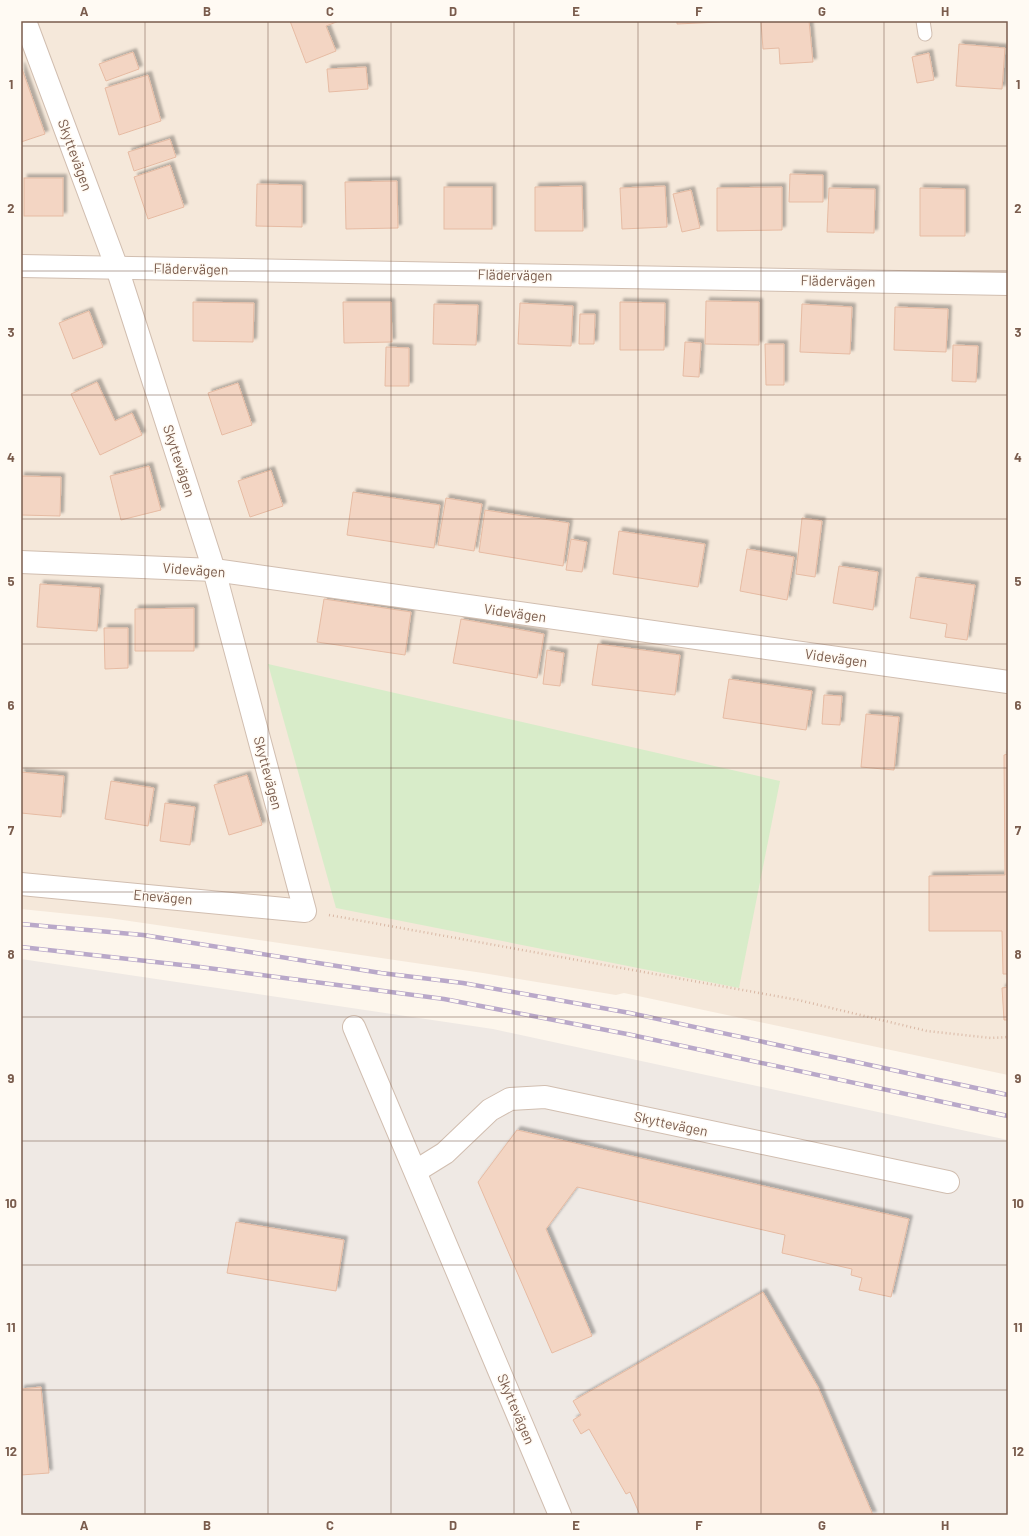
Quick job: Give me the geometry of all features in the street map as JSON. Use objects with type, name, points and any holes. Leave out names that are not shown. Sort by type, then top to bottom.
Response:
[{"type":"street","name":"Skyttevägen","points":[[25,21],[117,268],[214,570],[305,911]]},
{"type":"street","name":"Flädervägen","points":[[21,266],[1008,284]]},
{"type":"street","name":"Videvägen","points":[[21,562],[214,570],[1008,682]]},
{"type":"street","name":"Enevägen","points":[[21,884],[305,911]]},
{"type":"street","name":"Skyttevägen","points":[[354,1027],[560,1515]]},
{"type":"street","name":"Skyttevägen","points":[[416,1171],[445,1153],[496,1106],[510,1099],[545,1097],[948,1182]]},
{"type":"lane","points":[[923,21],[925,34]]},
{"type":"path","points":[[305,911],[798,1000],[927,1031],[990,1038],[1008,1037]]},
{"type":"shaded area","points":[[21,21],[1008,21],[1008,1075],[624,993],[616,995],[483,973],[109,918],[21,909]]},
{"type":"shaded area","points":[[21,959],[493,1029],[1008,1140],[1008,1515],[21,1515]]},
{"type":"green space","points":[[268,664],[780,781],[739,988],[336,908]]},
{"type":"building","points":[[290,21],[339,21],[326,26],[336,51],[306,63]]},
{"type":"building","points":[[677,21],[720,21],[720,22],[677,24]]},
{"type":"building","points":[[809,21],[813,62],[780,64],[779,48],[763,49],[761,22]]},
{"type":"building","points":[[959,44],[1005,48],[1002,89],[956,86]]},
{"type":"building","points":[[133,52],[139,69],[106,81],[99,64]]},
{"type":"building","points":[[929,53],[934,80],[917,83],[912,57]]},
{"type":"building","points":[[21,66],[45,134],[21,142]]},
{"type":"building","points":[[366,67],[368,89],[329,92],[327,69]]},
{"type":"building","points":[[148,75],[161,121],[119,135],[105,88]]},
{"type":"building","points":[[170,139],[176,157],[134,171],[128,152]]},
{"type":"building","points":[[170,165],[184,207],[148,219],[134,177]]},
{"type":"building","points":[[790,174],[823,175],[823,202],[789,202]]},
{"type":"building","points":[[24,178],[63,178],[63,216],[24,216]]},
{"type":"building","points":[[397,181],[398,228],[346,229],[345,182]]},
{"type":"building","points":[[257,184],[302,185],[302,227],[256,226]]},
{"type":"building","points":[[582,186],[583,231],[535,231],[535,187]]},
{"type":"building","points":[[665,186],[667,227],[622,229],[620,188]]},
{"type":"building","points":[[444,187],[492,187],[492,229],[444,229]]},
{"type":"building","points":[[782,187],[782,230],[717,231],[717,188]]},
{"type":"building","points":[[829,188],[875,189],[874,233],[827,232]]},
{"type":"building","points":[[920,188],[965,189],[965,236],[920,236]]},
{"type":"building","points":[[691,190],[700,228],[682,232],[673,194]]},
{"type":"building","points":[[706,301],[759,302],[759,345],[705,344]]},
{"type":"building","points":[[193,302],[254,303],[253,342],[193,341]]},
{"type":"building","points":[[343,302],[391,302],[392,342],[344,343]]},
{"type":"building","points":[[620,302],[665,303],[664,350],[620,350]]},
{"type":"building","points":[[520,303],[573,306],[571,346],[518,344]]},
{"type":"building","points":[[434,304],[478,305],[476,345],[433,344]]},
{"type":"building","points":[[802,304],[852,307],[850,354],[800,352]]},
{"type":"building","points":[[895,307],[948,309],[946,352],[894,350]]},
{"type":"building","points":[[89,311],[103,347],[73,359],[59,323]]},
{"type":"building","points":[[580,314],[595,314],[594,344],[579,344]]},
{"type":"building","points":[[685,342],[701,343],[699,377],[683,376]]},
{"type":"building","points":[[765,344],[784,344],[784,385],[766,385]]},
{"type":"building","points":[[953,345],[978,346],[976,382],[952,381]]},
{"type":"building","points":[[386,347],[409,348],[409,386],[385,386]]},
{"type":"building","points":[[97,382],[115,421],[132,413],[142,435],[100,455],[71,394]]},
{"type":"building","points":[[238,383],[252,425],[222,435],[208,393]]},
{"type":"building","points":[[149,466],[161,510],[121,520],[110,476]]},
{"type":"building","points":[[271,470],[283,506],[250,517],[238,481]]},
{"type":"building","points":[[21,476],[61,477],[60,516],[21,515]]},
{"type":"building","points":[[353,492],[440,505],[434,548],[347,535]]},
{"type":"building","points":[[446,498],[482,504],[474,551],[438,545]]},
{"type":"building","points":[[485,510],[569,523],[563,566],[479,552]]},
{"type":"building","points":[[802,518],[822,521],[815,577],[796,574]]},
{"type":"building","points":[[619,531],[705,544],[698,587],[613,574]]},
{"type":"building","points":[[571,539],[587,542],[582,572],[566,570]]},
{"type":"building","points":[[747,549],[794,557],[787,600],[740,591]]},
{"type":"building","points":[[839,566],[878,572],[873,610],[833,603]]},
{"type":"building","points":[[916,577],[975,585],[967,640],[945,637],[947,624],[910,618]]},
{"type":"building","points":[[40,584],[100,588],[97,631],[37,627]]},
{"type":"building","points":[[324,599],[411,612],[405,655],[317,642]]},
{"type":"building","points":[[194,608],[194,651],[135,651],[135,609]]},
{"type":"building","points":[[461,619],[544,634],[537,678],[453,663]]},
{"type":"building","points":[[104,628],[128,628],[128,668],[105,669]]},
{"type":"building","points":[[598,644],[680,655],[675,695],[592,685]]},
{"type":"building","points":[[547,650],[564,653],[560,686],[543,684]]},
{"type":"building","points":[[729,679],[812,691],[806,730],[723,718]]},
{"type":"building","points":[[824,695],[842,696],[840,725],[822,724]]},
{"type":"building","points":[[866,714],[899,717],[894,770],[861,767]]},
{"type":"building","points":[[1008,754],[1008,974],[1003,974],[1002,931],[929,931],[929,876],[1005,875],[1004,755]]},
{"type":"building","points":[[21,772],[64,776],[61,817],[21,813]]},
{"type":"building","points":[[247,775],[262,825],[229,835],[214,785]]},
{"type":"building","points":[[111,781],[154,788],[148,826],[105,819]]},
{"type":"building","points":[[165,803],[195,807],[190,845],[160,841]]},
{"type":"building","points":[[1008,987],[1008,1020],[1004,1020],[1002,988]]},
{"type":"building","points":[[517,1130],[909,1219],[891,1297],[859,1290],[862,1278],[851,1275],[852,1269],[782,1253],[785,1235],[577,1187],[546,1229],[592,1336],[552,1353],[478,1182]]},
{"type":"building","points":[[236,1222],[344,1240],[336,1291],[227,1273]]},
{"type":"building","points":[[763,1292],[818,1387],[873,1515],[640,1515],[630,1492],[626,1494],[589,1429],[581,1434],[573,1420],[581,1415],[573,1401]]},
{"type":"building","points":[[41,1387],[49,1473],[21,1475],[21,1389]]},
{"type":"railway","points":[[21,924],[143,935],[381,973],[463,983],[630,1013],[1008,1095]]},
{"type":"railway","points":[[21,947],[200,967],[444,999],[627,1034],[1008,1116]]}]
